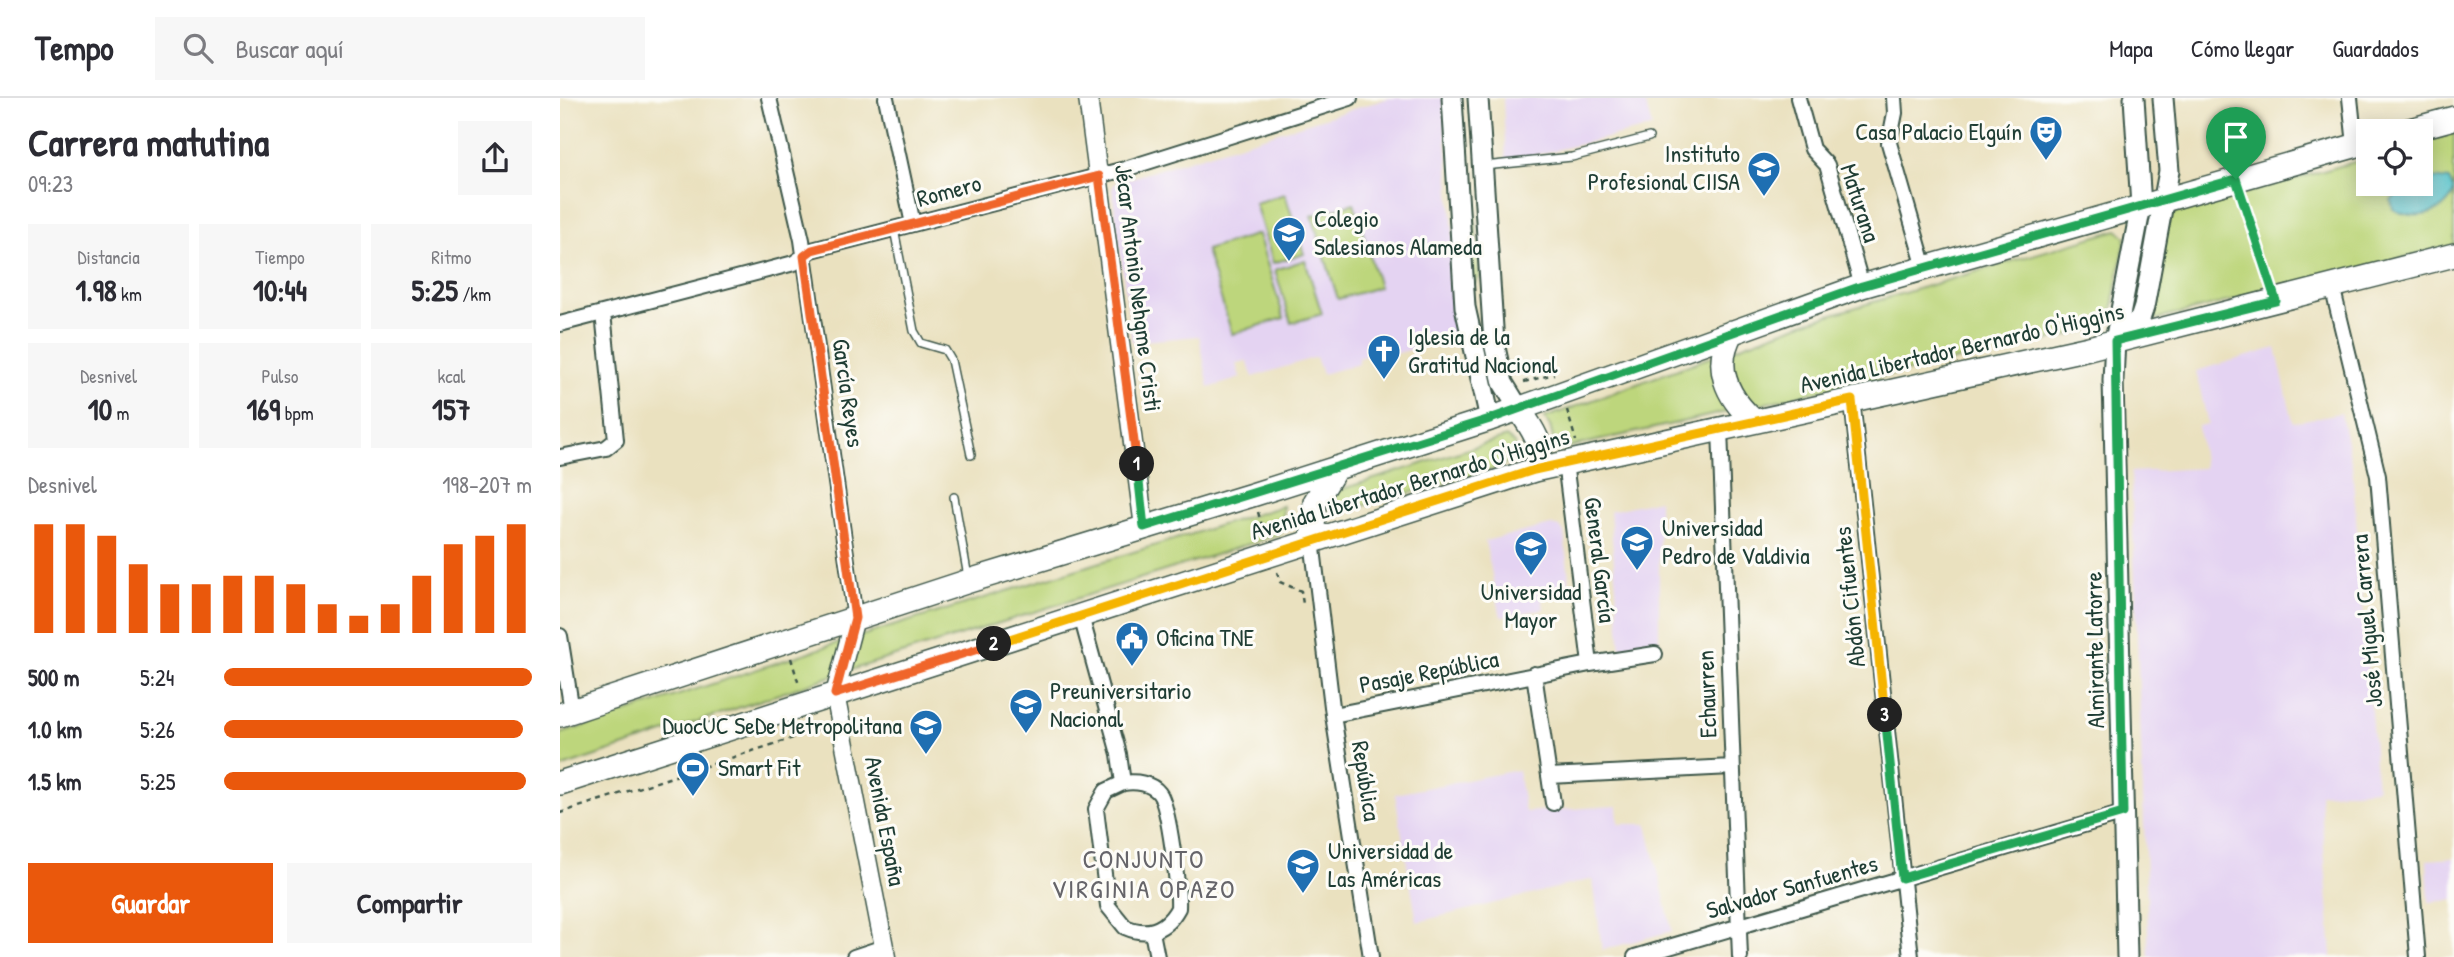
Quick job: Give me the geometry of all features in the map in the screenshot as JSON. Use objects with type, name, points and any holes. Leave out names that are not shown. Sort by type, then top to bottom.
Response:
[{"type":"main road","points":[[1452,98],[1466,315],[1490,419]]},
{"type":"main road","points":[[1478,98],[1495,351],[1505,387],[1540,446],[1540,458],[1534,470]]},
{"type":"main road","points":[[2134,98],[2152,203]]},
{"type":"main road","points":[[2152,203],[2168,171],[2163,98]]},
{"type":"main road","points":[[2433,124],[2454,118]]},
{"type":"main road","name":"Avenida Libertador Bernardo O'Higgins","points":[[566,713],[969,581],[1490,419],[1862,286],[2356,146]]},
{"type":"main road","points":[[1455,167],[1481,166]]},
{"type":"main road","name":"Almirante Latorre","points":[[2127,957],[2115,341],[2152,203]]},
{"type":"main road","name":"Avenida Libertador Bernardo O'Higgins","points":[[560,783],[1534,470],[2115,341],[2454,255]]},
{"type":"main road","points":[[1732,332],[1722,359],[1724,380],[1735,401],[1754,421]]},
{"type":"main road","points":[[1312,540],[1315,502],[1336,468]]},
{"type":"street","name":"García Reyes","points":[[769,98],[804,256],[855,618],[835,694]]},
{"type":"street","points":[[886,98],[913,224]]},
{"type":"street","name":"Jécar Antonio Nehgme Cristi","points":[[1088,98],[1144,527]]},
{"type":"street","name":"Romero","points":[[560,324],[794,263],[812,250],[1099,176],[1350,98]]},
{"type":"street","name":"Maturana","points":[[1798,98],[1812,149],[1827,165],[1862,286]]},
{"type":"street","points":[[1894,98],[1895,113],[1889,143],[1925,268]]},
{"type":"street","points":[[2350,98],[2356,121]]},
{"type":"street","name":"José Miguel Carrera","points":[[2332,286],[2378,476],[2418,957]]},
{"type":"street","points":[[560,457],[606,449],[616,440],[603,313]]},
{"type":"street","name":"Abdón Cifuentes","points":[[1852,400],[1911,957]]},
{"type":"street","name":"Echaurren","points":[[1720,429],[1740,957]]},
{"type":"street","name":"General García","points":[[1565,462],[1590,664]]},
{"type":"street","name":"República","points":[[1312,540],[1333,715],[1371,957]]},
{"type":"street","points":[[1081,616],[1119,754],[1124,783]]},
{"type":"street","points":[[560,636],[566,713]]},
{"type":"street","name":"Pasaje República","points":[[1333,715],[1534,674],[1656,654]]},
{"type":"street","name":"Pasaje República","points":[[1534,674],[1553,803]]},
{"type":"street","name":"Avenida España","points":[[835,694],[885,952]]},
{"type":"street","points":[[1549,776],[1732,767]]},
{"type":"street","points":[[1124,783],[1140,783],[1154,789],[1165,805],[1178,908],[1166,925],[1152,932],[1125,927],[1108,906],[1096,809],[1106,791],[1124,783]]},
{"type":"street","name":"Salvador Sanfuentes","points":[[1635,957],[2123,813]]},
{"type":"street","points":[[1152,932],[1157,957]]},
{"type":"street","points":[[854,957],[885,952]]},
{"type":"lane","points":[[1481,166],[1506,166],[1572,157],[1649,138]]},
{"type":"lane","points":[[894,229],[914,331],[922,343],[945,350],[951,360],[971,455]]},
{"type":"lane","points":[[954,497],[969,581]]},
{"type":"path","points":[[2236,179],[2276,301]]},
{"type":"path","points":[[560,813],[840,723]]},
{"type":"shaded area","name":"Colegio Salesianos Alameda","points":[[1389,98],[1443,98],[1461,337],[1390,355],[1388,350],[1358,358],[1359,364],[1322,374],[1316,357],[1253,377],[1247,361],[1236,364],[1240,378],[1209,388],[1199,336],[1132,342],[1112,189],[1115,183]]},
{"type":"shaded area","points":[[1503,98],[1644,98],[1652,127],[1506,162]]},
{"type":"shaded area","points":[[2276,348],[2293,422],[2341,413],[2352,466],[2377,789],[2320,794],[2332,957],[2149,957],[2131,472],[2204,468],[2198,426],[2208,424],[2196,371]]},
{"type":"shaded area","name":"Universidad Pedro de Valdivia","points":[[1659,500],[1659,644],[1621,652],[1610,511]]},
{"type":"shaded area","name":"Universidad Mayor","points":[[1551,525],[1560,527],[1564,533],[1570,588],[1541,593],[1544,609],[1501,617],[1485,541]]},
{"type":"shaded area","points":[[1518,770],[1525,812],[1617,806],[1618,824],[1647,824],[1672,931],[1602,950],[1593,879],[1417,922],[1395,794]]},
{"type":"shaded area","points":[[2454,858],[2454,900],[2429,902],[2427,860]]},
{"type":"green space","points":[[2454,133],[2454,245],[2150,321],[2169,215],[2356,161],[2356,196],[2433,196],[2433,139]]},
{"type":"green space","points":[[1468,175],[1473,182],[1480,277],[1475,283],[1472,282],[1464,177]]},
{"type":"green space","points":[[1285,194],[1304,254],[1273,263],[1255,203]]},
{"type":"green space","points":[[1354,203],[1379,287],[1338,299],[1312,216]]},
{"type":"green space","points":[[2117,230],[2126,237],[2110,322],[2101,328],[1556,450],[1550,426],[1544,418],[1806,322]]},
{"type":"green space","points":[[1258,234],[1284,318],[1232,334],[1206,250]]},
{"type":"green space","points":[[1305,260],[1322,314],[1291,323],[1275,270]]},
{"type":"green space","points":[[1506,437],[1515,444],[1512,456],[1495,469],[1341,512],[1335,513],[1327,505],[1333,492]]},
{"type":"green space","points":[[1283,506],[1281,534],[838,674],[560,768],[560,734],[828,646]]},
{"type":"water","points":[[2433,178],[2449,180],[2454,190],[2445,205],[2429,214],[2401,213],[2393,209],[2391,200],[2395,196],[2433,196]]},
{"type":"place","name":"Casa Palacio Elguín","points":[[2046,162]]},
{"type":"place","name":"Instituto Profesional CIISA","points":[[1764,198]]},
{"type":"place","name":"Colegio Salesianos Alameda","points":[[1289,263]]},
{"type":"place","name":"Iglesia de la Gratitud Nacional","points":[[1384,381]]},
{"type":"place","name":"Universidad Pedro de Valdivia","points":[[1637,572]]},
{"type":"place","name":"Universidad Mayor","points":[[1531,577]]},
{"type":"place","name":"Oficina TNE","points":[[1132,668]]},
{"type":"place","name":"Preuniversitario Nacional","points":[[1026,735]]},
{"type":"place","name":"DuocUC SeDe Metropolitana","points":[[926,756]]},
{"type":"place","name":"Smart Fit","points":[[693,798]]},
{"type":"place","name":"Universidad de Las Américas","points":[[1303,895]]},
{"type":"district","name":"CONJUNTO VIRGINIA OPAZO","points":[[1144,874]]},
{"type":"route","points":[[1099,176],[1144,527],[1490,419],[1862,286],[2236,179],[2276,301],[2115,341],[2113,380],[2123,813],[1902,878],[1852,400],[1534,470],[835,694],[855,618],[804,256],[812,250],[1099,176]]}]
